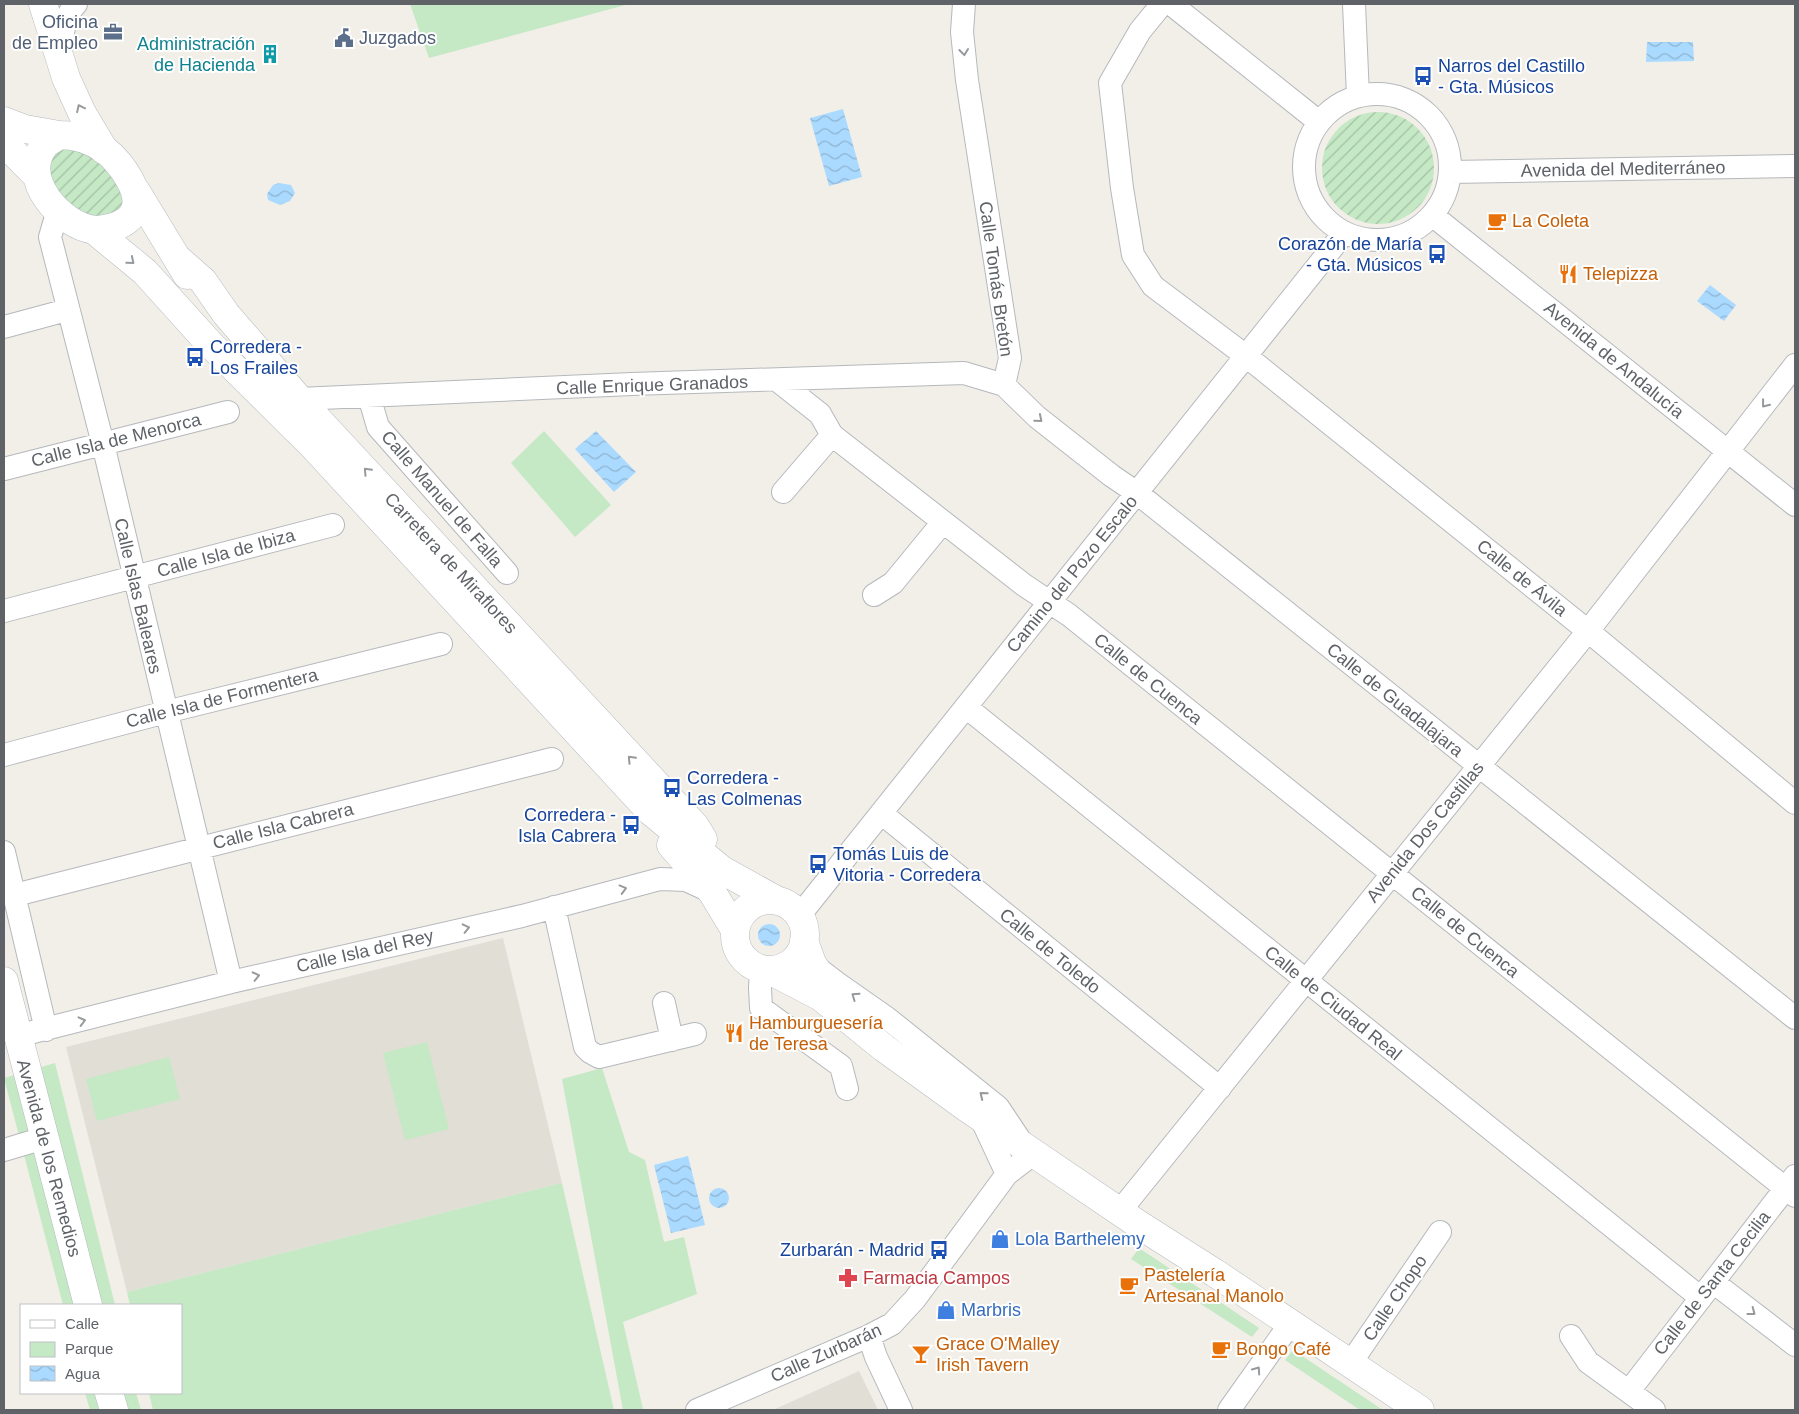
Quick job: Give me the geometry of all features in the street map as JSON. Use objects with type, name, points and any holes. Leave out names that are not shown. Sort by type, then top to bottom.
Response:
[{"type":"main road","points":[[43,4],[66,78],[82,113],[104,150],[125,172],[136,191],[134,214],[126,222],[109,229],[94,230],[77,224],[58,210],[42,192],[37,176],[37,159],[44,145],[59,135]]},
{"type":"main road","points":[[4,121],[25,128],[84,139],[104,150]]},
{"type":"main road","points":[[4,143],[37,176]]},
{"type":"main road","name":"Carretera de Miraflores","points":[[136,191],[178,259],[214,323],[313,446]]},
{"type":"main road","name":"Carretera de Miraflores","points":[[94,230],[145,272],[210,344],[313,446],[649,810],[717,881],[798,930]]},
{"type":"main road","name":"Carretera de Miraflores","points":[[178,259],[203,282],[226,314],[299,399],[695,826],[735,930],[734,940],[743,959],[751,966],[766,970],[821,997],[884,1048],[973,1112]]},
{"type":"main road","points":[[735,930],[738,919],[750,906],[766,900],[798,930],[844,1015]]},
{"type":"main road","points":[[766,970],[789,965],[802,950],[798,930]]},
{"type":"main road","name":"Avenida de los Remedios","points":[[4,981],[88,1304]]},
{"type":"main road","points":[[973,1112],[1420,1410]]},
{"type":"main road","points":[[109,1394],[114,1410]]},
{"type":"street","points":[[60,59],[62,31],[76,4]]},
{"type":"street","name":"Calle Tomás Bretón","points":[[964,4],[962,32],[967,80],[1010,358],[1004,385]]},
{"type":"street","name":"Calle de Ávila","points":[[1162,4],[1140,31],[1110,83],[1122,188],[1134,255],[1153,286],[1246,356],[1588,630],[1795,803]]},
{"type":"street","points":[[1171,4],[1319,122]]},
{"type":"street","points":[[1354,4],[1358,96]]},
{"type":"street","points":[[1382,94],[1405,99],[1427,113],[1436,122],[1445,140],[1450,159],[1450,172],[1445,195],[1432,215],[1413,231],[1400,237],[1372,240],[1357,238],[1344,233],[1321,215],[1307,190],[1303,162],[1306,147],[1319,122],[1330,110],[1343,101],[1358,96],[1382,94]]},
{"type":"street","name":"Avenida del Mediterráneo","points":[[1450,172],[1795,166]]},
{"type":"street","name":"Calle Islas Baleares","points":[[58,210],[50,237],[232,982]]},
{"type":"street","name":"Avenida de Andalucía","points":[[1432,215],[1795,505]]},
{"type":"street","name":"Camino del Pozo Escalo","points":[[798,930],[881,813],[1344,233]]},
{"type":"street","points":[[4,326],[67,310]]},
{"type":"street","name":"Avenida Dos Castillas","points":[[1120,1211],[1588,630],[1795,365]]},
{"type":"street","name":"Calle Enrique Granados","points":[[299,399],[964,373],[1004,385]]},
{"type":"street","points":[[820,414],[835,378]]},
{"type":"street","points":[[777,380],[820,414],[832,436],[783,492]]},
{"type":"street","points":[[1004,385],[1037,417],[1112,476],[1137,493]]},
{"type":"street","name":"Calle Manuel de Falla","points":[[369,396],[378,427],[507,573]]},
{"type":"street","name":"Calle Isla de Menorca","points":[[4,469],[228,412]]},
{"type":"street","name":"Calle de Cuenca","points":[[832,436],[1024,585],[1069,615],[1392,873],[1792,1186]]},
{"type":"street","name":"Calle de Guadalajara","points":[[1137,493],[1795,1018]]},
{"type":"street","points":[[874,596],[893,583],[943,522]]},
{"type":"street","name":"Calle Isla de Ibiza","points":[[4,611],[332,526]]},
{"type":"street","name":"Calle Isla de Formentera","points":[[4,755],[166,712],[441,644]]},
{"type":"street","name":"Calle de Ciudad Real","points":[[966,707],[1306,982],[1707,1290],[1795,1345]]},
{"type":"street","name":"Calle Isla Cabrera","points":[[15,895],[552,759]]},
{"type":"street","name":"Calle de Toledo","points":[[881,813],[1220,1088]]},
{"type":"street","points":[[4,852],[46,1030]]},
{"type":"street","name":"Calle Isla del Rey","points":[[17,1036],[232,982],[522,916],[660,879],[717,881]]},
{"type":"street","points":[[554,907],[586,1047],[590,1052],[599,1057],[695,1034]]},
{"type":"street","points":[[798,930],[837,984],[888,1018],[998,1107],[1028,1149]]},
{"type":"street","points":[[766,970],[760,988],[761,1008],[841,1066],[846,1089]]},
{"type":"street","points":[[664,1003],[672,1040]]},
{"type":"street","points":[[973,1112],[1007,1174]]},
{"type":"street","points":[[4,1150],[44,1138]]},
{"type":"street","name":"Calle Zurbarán","points":[[697,1410],[869,1336],[892,1324],[915,1299],[1007,1174],[1024,1161],[1028,1149]]},
{"type":"street","name":"Calle de Santa Cecilia","points":[[1630,1391],[1707,1290],[1792,1186]]},
{"type":"street","name":"Calle Chopo","points":[[1350,1364],[1440,1232]]},
{"type":"street","points":[[1229,1410],[1290,1324]]},
{"type":"street","points":[[869,1336],[876,1357],[901,1410]]},
{"type":"street","points":[[1571,1336],[1588,1362],[1654,1410]]},
{"type":"shaded area","points":[[503,938],[562,1183],[127,1292],[66,1047]]},
{"type":"shaded area","points":[[859,1371],[878,1410],[773,1410]]},
{"type":"green space","points":[[410,4],[629,4],[429,58]]},
{"type":"green space","points":[[1378,112],[1400,116],[1418,128],[1430,146],[1434,168],[1430,190],[1418,208],[1400,220],[1378,224],[1356,220],[1338,208],[1326,190],[1322,168],[1326,146],[1338,128],[1356,116]]},
{"type":"green space","points":[[70,147],[99,158],[119,183],[126,208],[100,220],[59,200],[48,175],[53,150]]},
{"type":"green space","points":[[544,431],[611,505],[575,537],[511,463]]},
{"type":"green space","points":[[427,1042],[449,1129],[405,1140],[383,1053]]},
{"type":"green space","points":[[169,1057],[180,1099],[97,1121],[86,1079]]},
{"type":"green space","points":[[55,1063],[115,1304],[63,1304],[4,1078]]},
{"type":"green space","points":[[602,1068],[629,1152],[645,1160],[664,1242],[684,1237],[697,1294],[623,1322],[643,1409],[623,1410],[562,1079]]},
{"type":"green space","points":[[562,1183],[614,1410],[153,1410],[149,1394],[182,1394],[182,1304],[130,1304],[127,1292]]},
{"type":"green space","points":[[1139,1248],[1259,1328],[1252,1337],[1131,1259]]},
{"type":"green space","points":[[1293,1350],[1383,1410],[1360,1410],[1285,1360]]},
{"type":"green space","points":[[85,1394],[136,1394],[141,1410],[90,1410]]},
{"type":"water","points":[[1647,42],[1693,42],[1694,61],[1646,62]]},
{"type":"water","points":[[843,109],[862,177],[829,186],[810,118]]},
{"type":"water","points":[[279,183],[291,185],[295,193],[290,201],[280,205],[268,200],[267,194],[273,185]]},
{"type":"water","points":[[1710,285],[1736,305],[1724,321],[1697,301]]},
{"type":"water","points":[[596,431],[636,472],[614,492],[575,449]]},
{"type":"water","points":[[769,924],[777,927],[780,935],[777,943],[769,946],[761,943],[758,935],[761,927]]},
{"type":"water","points":[[688,1156],[705,1225],[671,1233],[654,1165]]},
{"type":"water","points":[[715,1188],[723,1188],[729,1194],[729,1202],[723,1208],[715,1208],[709,1202],[709,1194]]},
{"type":"place","name":"Oficina de Empleo","points":[[113,32]]},
{"type":"place","name":"Juzgados","points":[[344,38]]},
{"type":"place","name":"Administración de Hacienda","points":[[270,54]]},
{"type":"place","name":"Narros del Castillo - Gta. Músicos","points":[[1423,76]]},
{"type":"place","name":"La Coleta","points":[[1497,221]]},
{"type":"place","name":"Corazón de María - Gta. Músicos","points":[[1437,254]]},
{"type":"place","name":"Telepizza","points":[[1568,274]]},
{"type":"place","name":"Corredera - Los Frailes","points":[[195,357]]},
{"type":"place","name":"Corredera - Las Colmenas","points":[[672,788]]},
{"type":"place","name":"Corredera - Isla Cabrera","points":[[631,825]]},
{"type":"place","name":"Tomás Luis de Vitoria - Corredera","points":[[818,864]]},
{"type":"place","name":"Hamburguesería de Teresa","points":[[734,1033]]},
{"type":"place","name":"Lola Barthelemy","points":[[1000,1239]]},
{"type":"place","name":"Zurbarán - Madrid","points":[[939,1250]]},
{"type":"place","name":"Farmacia Campos","points":[[848,1278]]},
{"type":"place","name":"Pastelería Artesanal Manolo","points":[[1129,1285]]},
{"type":"place","name":"Marbris","points":[[946,1310]]},
{"type":"place","name":"Bongo Café","points":[[1221,1349]]},
{"type":"place","name":"Grace O'Malley Irish Tavern","points":[[921,1354]]}]
